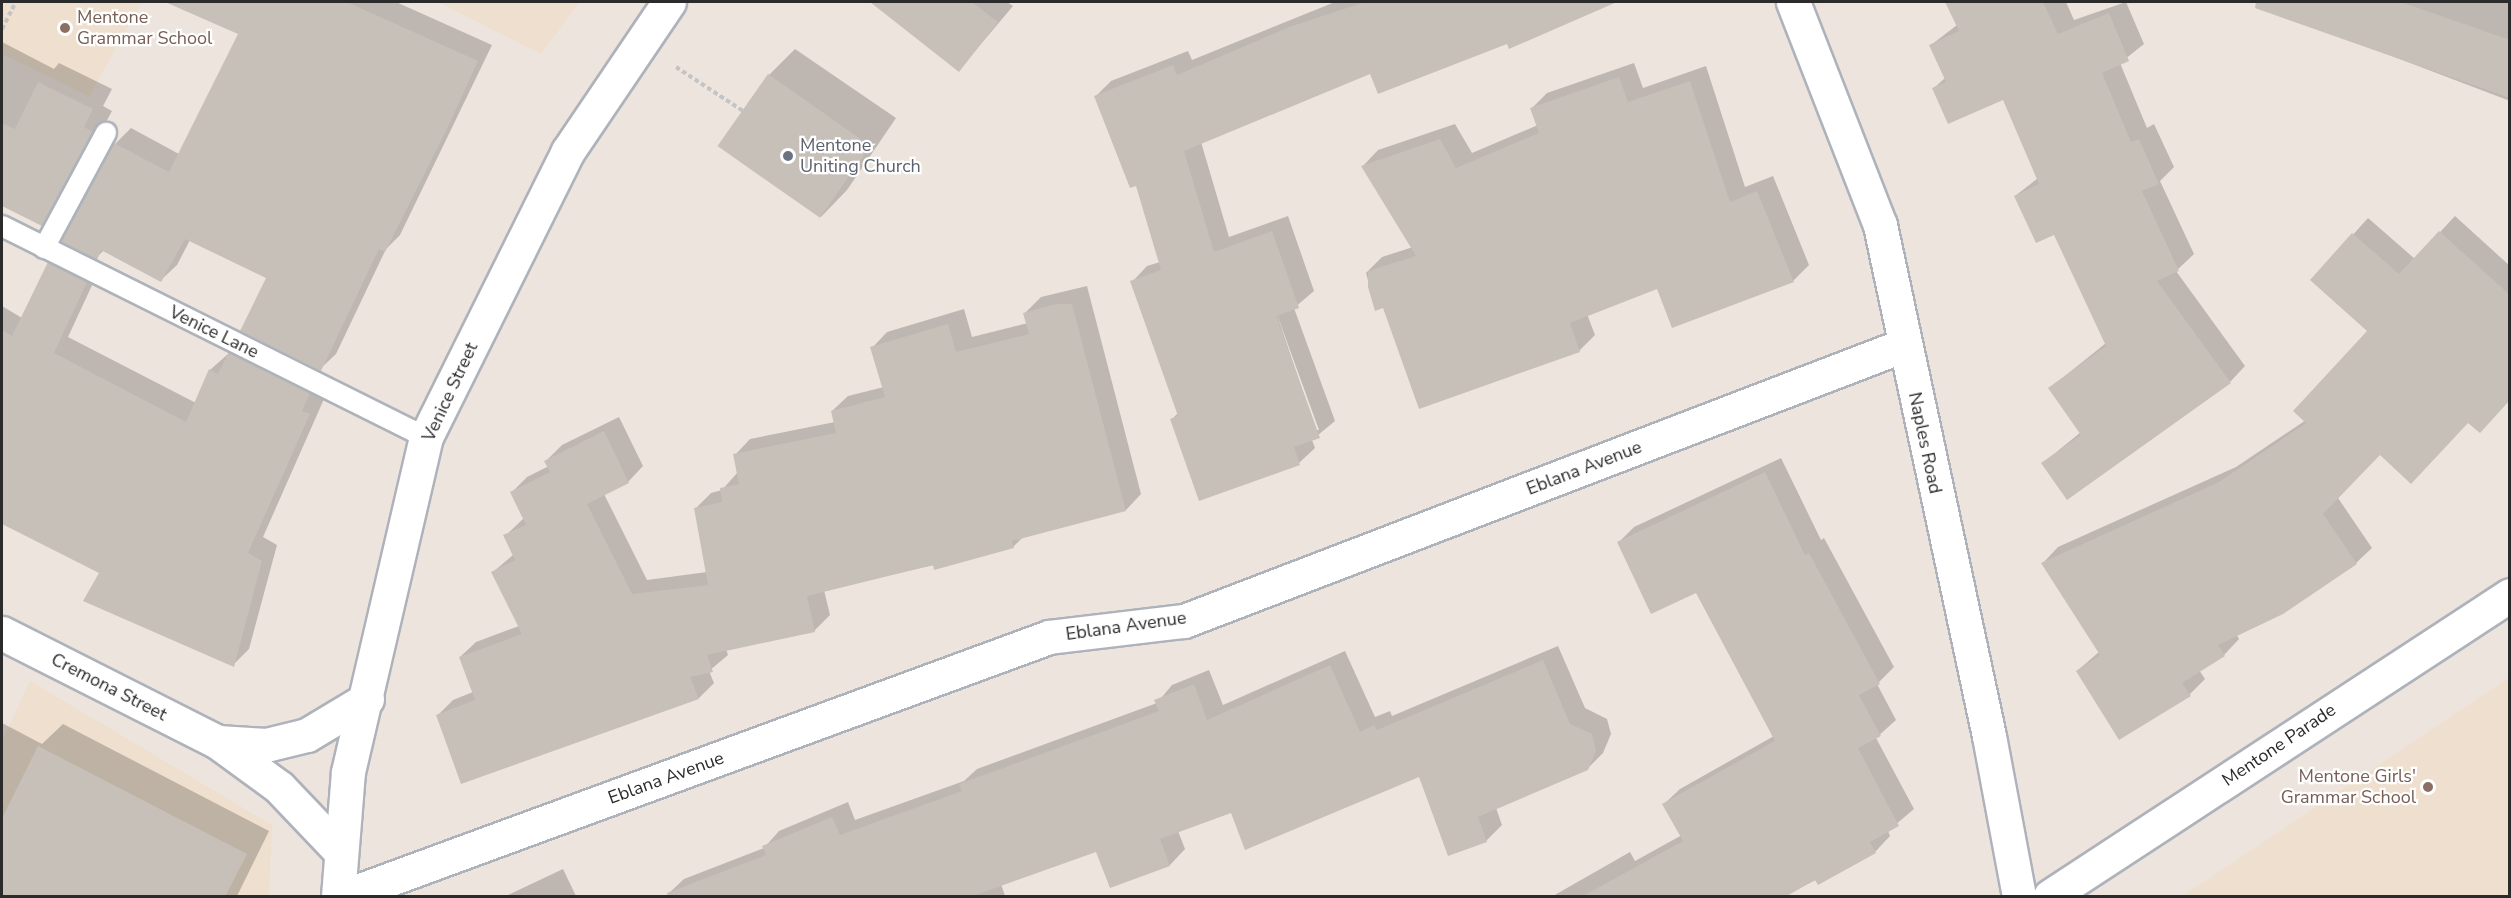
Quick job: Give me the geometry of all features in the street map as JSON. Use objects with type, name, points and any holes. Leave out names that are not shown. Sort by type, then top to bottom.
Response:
[{"type":"street","name":"Venice Street","points":[[338,897],[339,850],[348,772],[367,699],[426,437],[568,152],[669,2]]},
{"type":"street","name":"Naples Road","points":[[1793,2],[1880,225],[1989,736],[2019,897]]},
{"type":"street","name":"Eblana Avenue","points":[[344,897],[1049,637],[1184,621],[1904,345]]},
{"type":"street","name":"Mentone Parade","points":[[2050,897],[2510,595]]},
{"type":"street","name":"Cremona Street","points":[[2,633],[216,741],[279,787],[339,850]]},
{"type":"street","name":"Cremona Street","points":[[216,741],[266,745],[308,735],[367,699]]},
{"type":"lane","points":[[44,248],[106,133]]},
{"type":"lane","name":"Venice Lane","points":[[2,226],[426,437]]},
{"type":"path","points":[[2,29],[16,2]]},
{"type":"path","points":[[641,42],[743,111]]},
{"type":"shaded area","name":"Mentone Grammar School","points":[[2,2],[142,2],[89,96],[2,54]]},
{"type":"shaded area","points":[[438,2],[580,2],[541,54]]},
{"type":"shaded area","name":"Mentone Girls' Grammar School","points":[[2509,678],[2509,896],[2183,896]]},
{"type":"shaded area","points":[[30,681],[272,825],[269,896],[2,896],[2,741]]},
{"type":"building","points":[[165,2],[347,2],[478,61],[447,129],[385,252],[379,249],[321,371],[240,331],[266,278],[185,239],[161,282],[101,250],[97,260],[61,242],[114,143],[169,172],[238,34]]},
{"type":"building","points":[[870,2],[972,2],[998,22],[959,72]]},
{"type":"building","points":[[1365,2],[1617,2],[1509,49],[1507,44],[1378,94],[1370,74],[1184,151],[1214,252],[1272,231],[1299,308],[1276,316],[1320,438],[1294,447],[1300,465],[1199,501],[1170,419],[1178,416],[1130,281],[1161,270],[1136,186],[1130,188],[1094,96],[1173,65],[1177,75],[1292,26]]},
{"type":"building","points":[[1945,2],[2043,2],[2058,34],[2109,13],[2129,61],[2102,73],[2131,142],[2139,139],[2159,184],[2142,191],[2179,271],[2157,281],[2231,383],[2067,500],[2041,463],[2081,435],[2048,388],[2106,346],[2054,235],[2036,243],[2014,196],[2039,184],[2003,100],[1948,124],[1932,88],[1946,82],[1929,45],[1959,31]]},
{"type":"building","points":[[2256,2],[2401,2],[2510,40],[2510,98],[2255,8]]},
{"type":"building","name":"Mentone Uniting Church","points":[[768,74],[870,146],[820,218],[718,146]]},
{"type":"building","points":[[1619,77],[1628,102],[1690,81],[1730,202],[1757,191],[1794,282],[1672,328],[1657,289],[1570,323],[1580,352],[1419,409],[1383,308],[1375,311],[1368,287],[1368,271],[1416,256],[1361,166],[1440,139],[1456,168],[1539,133],[1530,108]]},
{"type":"building","points":[[38,82],[93,109],[84,127],[93,132],[42,226],[2,206],[2,123],[15,129]]},
{"type":"building","points":[[2439,231],[2510,295],[2510,400],[2480,433],[2468,423],[2411,484],[2380,455],[2323,514],[2357,564],[2283,614],[2218,645],[2225,656],[2182,683],[2191,696],[2119,740],[2076,671],[2100,655],[2041,563],[2219,482],[2306,423],[2293,411],[2367,331],[2310,280],[2352,233],[2399,274]]},
{"type":"building","points":[[48,262],[87,282],[54,353],[186,422],[209,369],[218,374],[229,352],[310,393],[302,411],[310,414],[248,553],[262,561],[234,667],[83,601],[99,573],[2,524],[2,330],[12,336]]},
{"type":"building","points":[[1056,304],[1072,304],[1126,511],[1012,541],[1014,548],[934,570],[933,565],[807,596],[815,632],[707,655],[713,672],[690,677],[699,699],[461,784],[436,715],[475,700],[459,657],[522,634],[491,572],[515,560],[503,535],[526,525],[510,492],[550,472],[544,461],[604,431],[629,483],[587,504],[632,594],[708,585],[694,508],[722,502],[720,488],[739,484],[733,454],[836,433],[831,411],[885,397],[870,347],[948,324],[956,352],[1029,334],[1023,313]]},
{"type":"building","points":[[1765,472],[1805,555],[1809,553],[1880,684],[1859,695],[1881,736],[1858,748],[1899,826],[1870,842],[1876,853],[1818,885],[1815,880],[1785,897],[1581,897],[1683,841],[1662,804],[1775,741],[1696,593],[1651,614],[1617,542]]},
{"type":"building","points":[[1543,660],[1570,724],[1592,734],[1596,751],[1588,770],[1478,817],[1487,842],[1448,856],[1419,777],[1245,850],[1231,813],[1160,839],[1170,866],[1110,888],[1096,852],[970,897],[668,897],[667,893],[766,855],[762,846],[832,817],[840,835],[962,791],[959,784],[1159,711],[1154,700],[1194,684],[1207,720],[1330,665],[1360,732],[1374,725],[1377,730]]},
{"type":"building","points":[[38,746],[247,854],[225,897],[2,897],[2,818]]},
{"type":"place","name":"Mentone Grammar School","points":[[65,28]]},
{"type":"place","name":"Mentone Uniting Church","points":[[788,156]]},
{"type":"place","name":"Mentone Girls' Grammar School","points":[[2428,787]]}]
